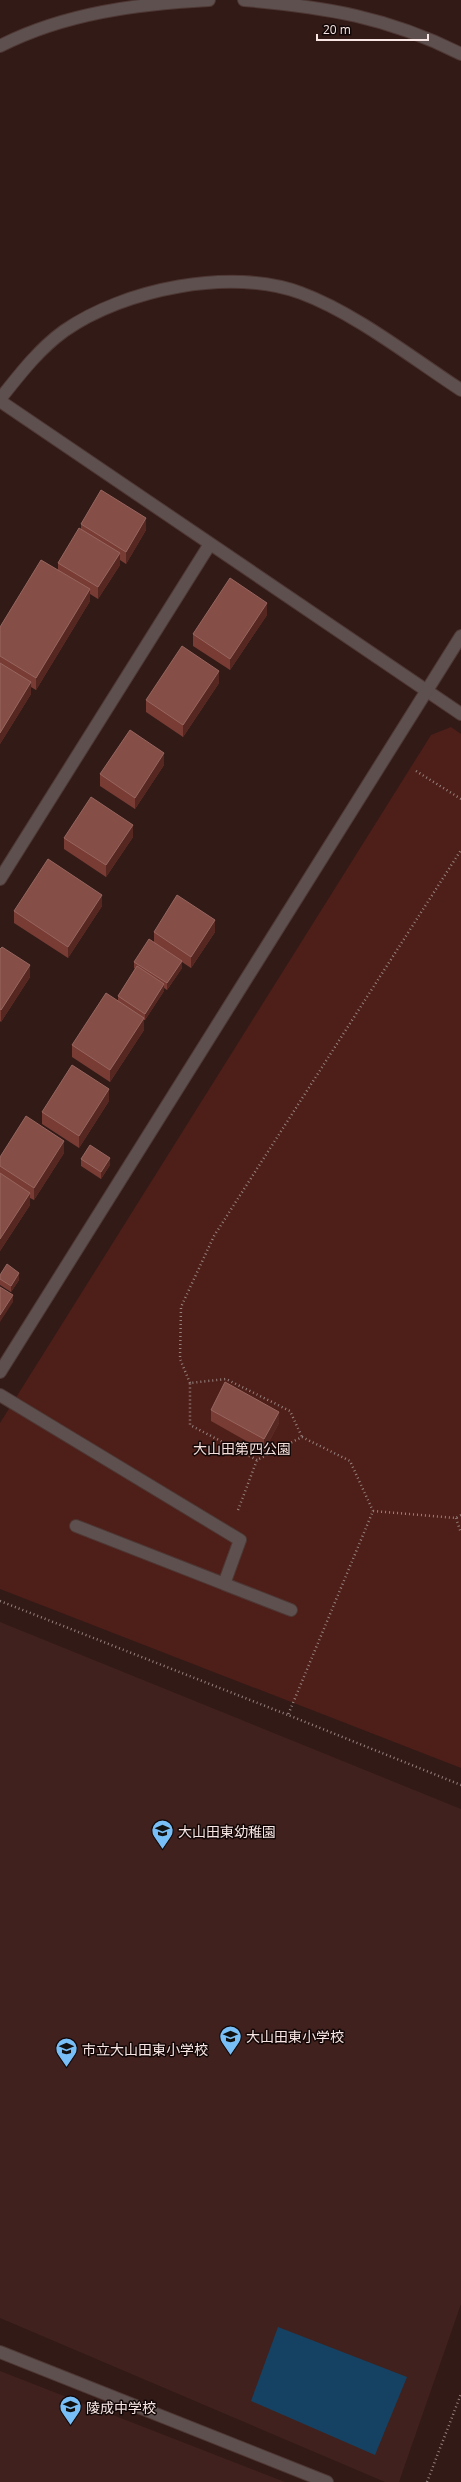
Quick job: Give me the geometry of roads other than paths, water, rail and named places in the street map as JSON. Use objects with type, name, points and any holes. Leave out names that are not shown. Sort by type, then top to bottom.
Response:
[{"type":"street","points":[[0,46],[24,34],[68,20],[98,13],[169,2],[209,0]]},
{"type":"street","points":[[244,0],[340,10],[391,24],[433,40],[461,54]]},
{"type":"street","points":[[461,390],[331,307],[300,293],[268,286],[200,283],[167,288],[133,298],[93,315],[70,328],[33,358],[0,400],[461,714]]},
{"type":"street","points":[[0,879],[210,544]]},
{"type":"street","points":[[0,1372],[461,636]]},
{"type":"street","points":[[0,1395],[240,1540],[224,1584],[287,1609],[76,1526]]},
{"type":"street","points":[[0,2352],[327,2482]]},
{"type":"water","points":[[278,2327],[407,2377],[375,2455],[251,2401]]},
{"type":"place","name":"大山田東幼稚園","points":[[162,1850]]},
{"type":"place","name":"大山田東小学校","points":[[230,2056]]},
{"type":"place","name":"市立大山田東小学校","points":[[67,2068]]},
{"type":"place","name":"陵成中学校","points":[[71,2426]]},
{"type":"park label","name":"大山田第四公園","points":[[242,1448]]}]
